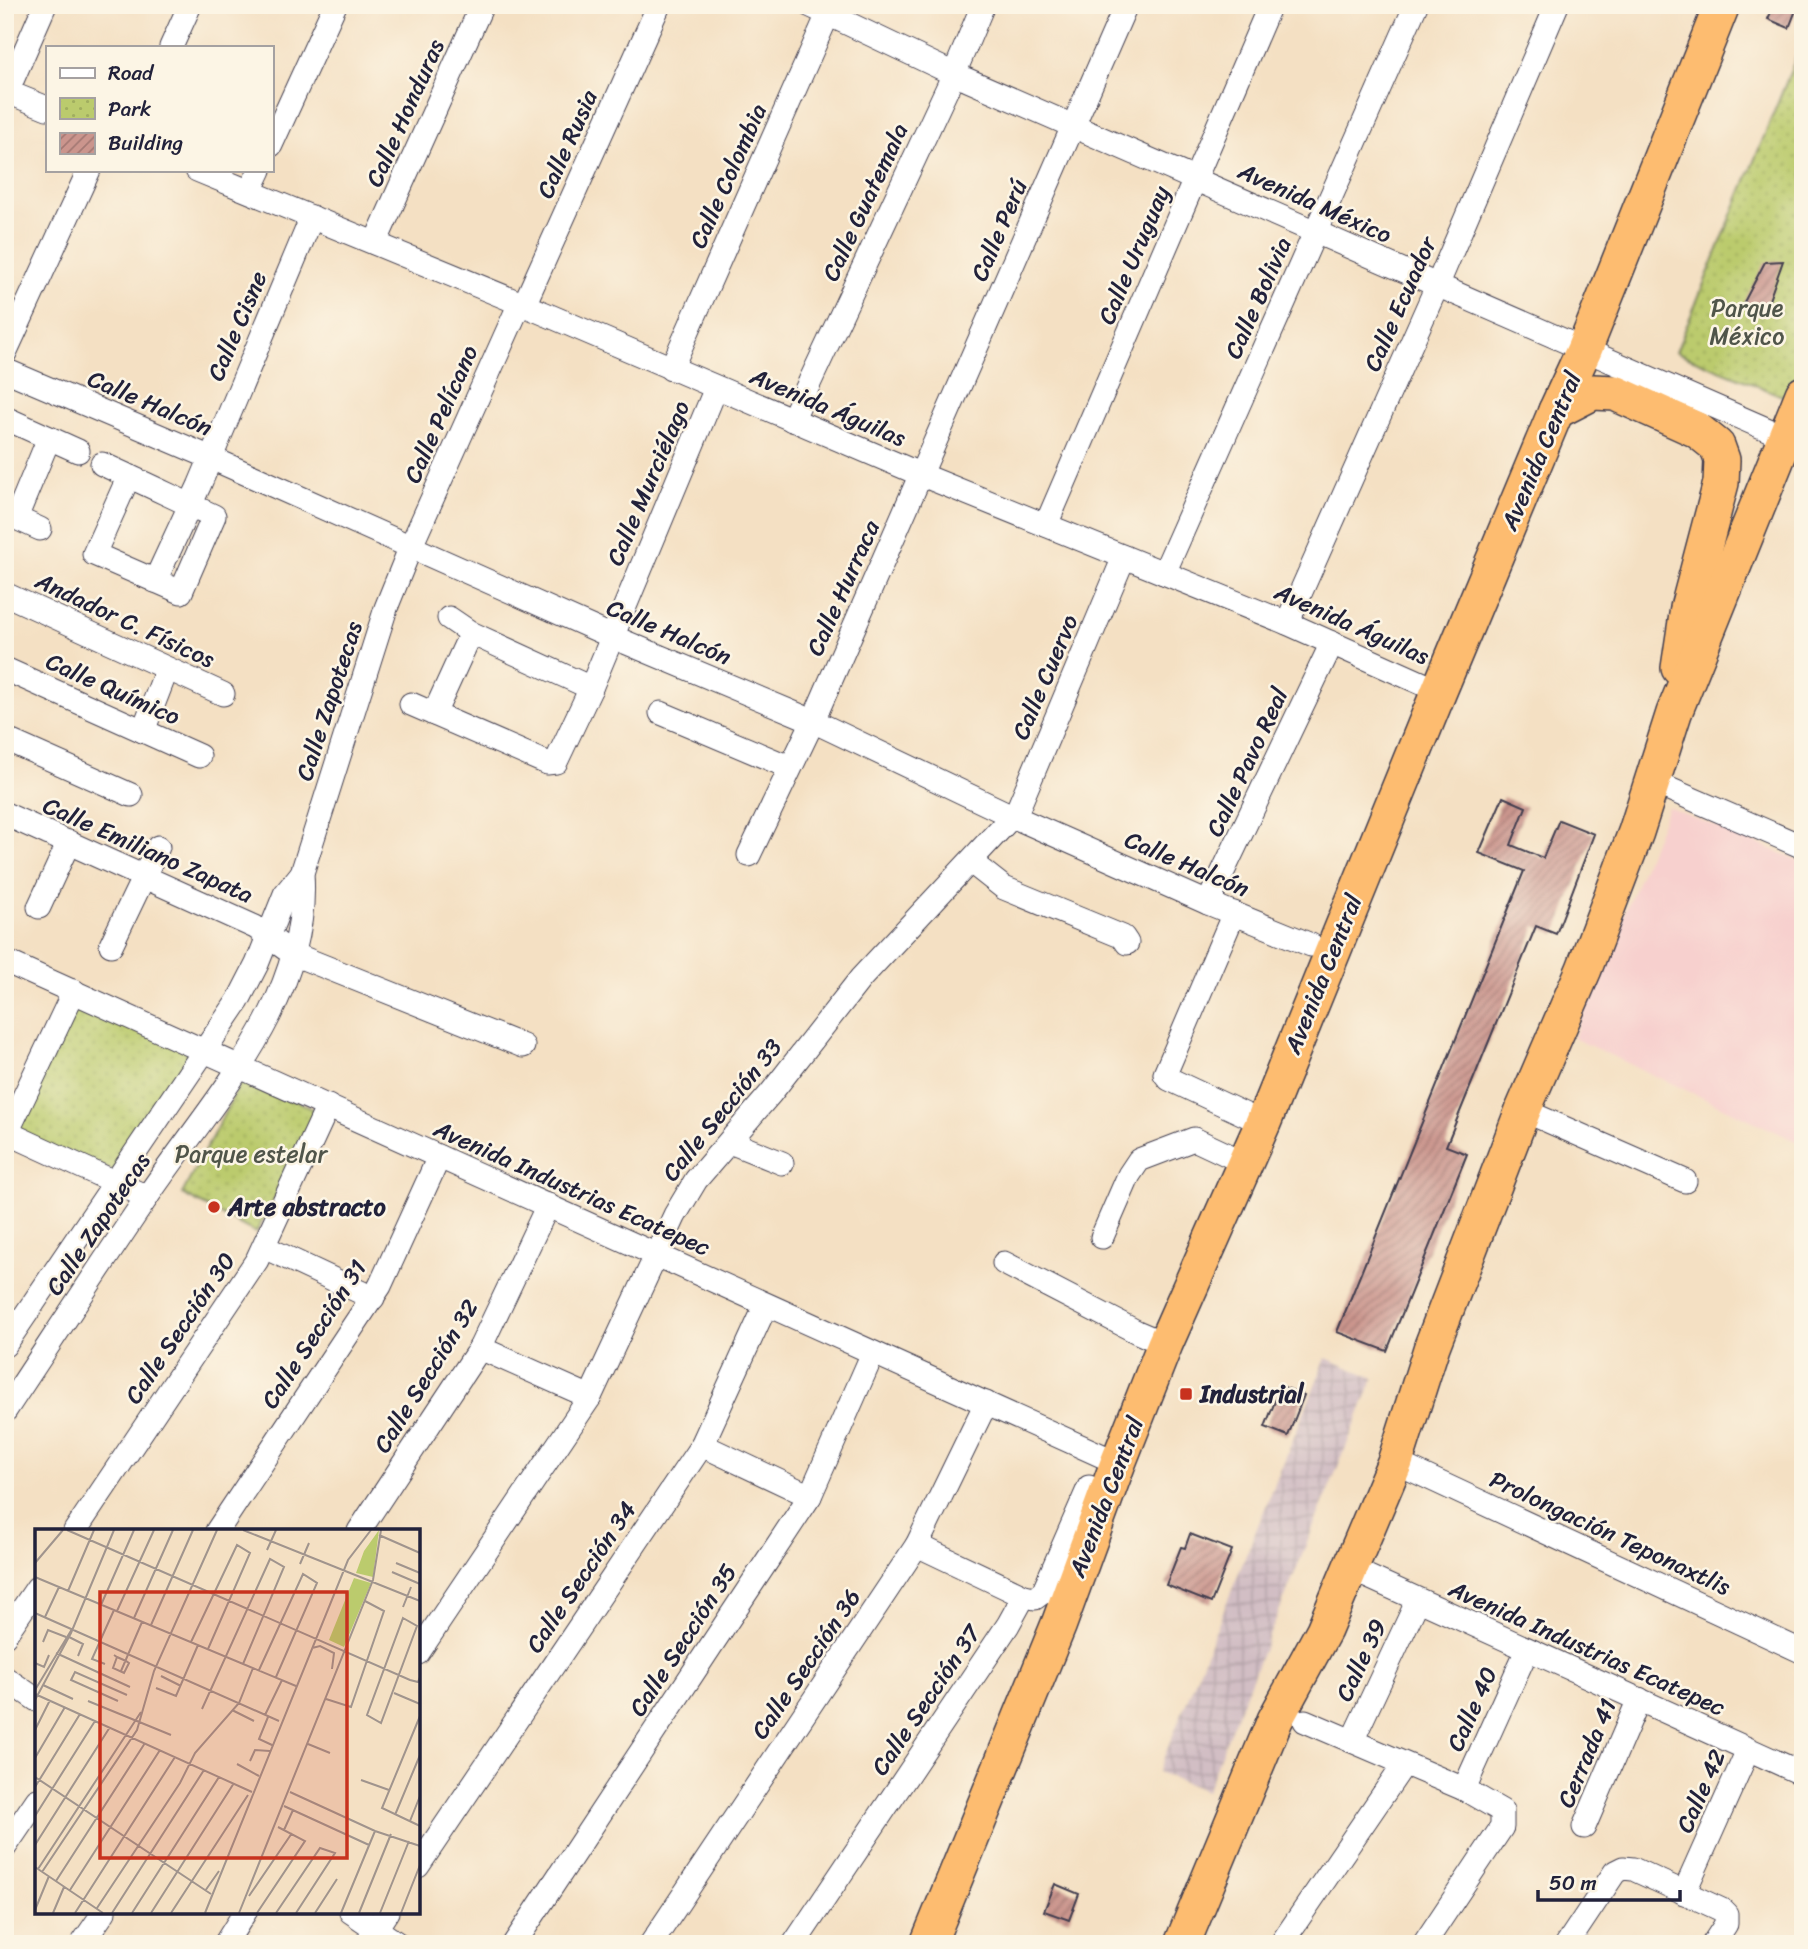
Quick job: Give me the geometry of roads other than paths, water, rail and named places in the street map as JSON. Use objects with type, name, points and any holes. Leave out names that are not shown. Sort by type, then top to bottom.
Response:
[{"type":"highway","name":"Avenida Central","points":[[928,1944],[1059,1624],[1118,1463],[1166,1344],[1263,1123],[1439,691],[1584,350],[1722,5]]},
{"type":"highway","points":[[1556,411],[1593,392],[1615,393],[1689,425],[1708,436],[1717,446],[1722,460],[1721,483],[1688,608],[1674,713]]},
{"type":"highway","points":[[1182,1944],[1275,1720],[1324,1630],[1395,1462],[1432,1346],[1523,1110],[1584,969],[1653,782],[1674,713],[1794,441],[1803,394]]},
{"type":"street","points":[[45,5],[6,91],[46,108]]},
{"type":"street","points":[[171,46],[190,5]]},
{"type":"street","points":[[273,141],[335,5]]},
{"type":"street","name":"Calle Honduras","points":[[375,243],[482,5]]},
{"type":"street","name":"Calle Rusia","points":[[522,304],[534,283],[659,5]]},
{"type":"street","name":"Calle Guatemala","points":[[792,420],[954,74],[982,5]]},
{"type":"street","name":"Calle Perú","points":[[922,475],[1126,5]]},
{"type":"street","name":"Calle Uruguay","points":[[1046,526],[1270,5]]},
{"type":"street","name":"Calle Bolivia","points":[[1164,573],[1416,5]]},
{"type":"street","name":"Calle Ecuador","points":[[1287,623],[1558,5]]},
{"type":"street","name":"Avenida México","points":[[823,8],[954,74],[1794,441]]},
{"type":"street","name":"Calle Colombia","points":[[671,369],[823,8]]},
{"type":"street","points":[[5,354],[88,172]]},
{"type":"street","name":"Avenida Águilas","points":[[202,172],[522,304],[922,475],[1287,623],[1439,691]]},
{"type":"street","points":[[250,191],[259,172]]},
{"type":"street","name":"Calle Cisne","points":[[189,505],[312,217]]},
{"type":"street","name":"Calle Pelícano","points":[[411,546],[516,312],[522,304]]},
{"type":"street","name":"Calle Halcón","points":[[5,370],[209,457],[613,637],[813,721],[1012,816],[1208,903],[1311,945]]},
{"type":"street","name":"Calle Murciélago","points":[[434,714],[551,764],[558,759],[613,637],[716,388]]},
{"type":"street","points":[[5,418],[78,451]]},
{"type":"street","points":[[40,528],[11,516],[49,438]]},
{"type":"street","points":[[102,464],[129,476],[189,505],[214,516],[180,592],[94,554],[129,476]]},
{"type":"street","name":"Calle Hurraca","points":[[749,855],[813,721],[922,475]]},
{"type":"street","name":"Calle Zapotecas","points":[[5,1411],[147,1197],[239,1065],[274,1008],[293,954],[304,900],[302,873],[386,608],[411,546]]},
{"type":"street","name":"Calle Cuervo","points":[[1012,816],[1124,557]]},
{"type":"street","name":"Andador C. Físicos","points":[[5,594],[223,694]]},
{"type":"street","points":[[449,618],[471,633],[591,688]]},
{"type":"street","points":[[411,704],[434,714],[471,633]]},
{"type":"street","name":"Calle Pavo Real","points":[[1208,903],[1332,643]]},
{"type":"street","name":"Calle Químico","points":[[5,669],[199,756]]},
{"type":"street","points":[[144,731],[167,669]]},
{"type":"street","points":[[661,713],[789,768]]},
{"type":"street","points":[[5,739],[131,795]]},
{"type":"street","points":[[1653,782],[1803,847]]},
{"type":"street","name":"Calle Emiliano Zapata","points":[[5,814],[254,927],[293,954],[523,1046]]},
{"type":"street","name":"Calle Sección 33","points":[[420,1650],[590,1397],[687,1194],[861,978],[1012,816]]},
{"type":"street","points":[[39,907],[69,842]]},
{"type":"street","points":[[111,945],[158,847]]},
{"type":"street","points":[[971,862],[1003,888],[1123,937],[1127,943]]},
{"type":"street","name":"Calle Zapotecas","points":[[5,1345],[245,990],[285,894],[302,873]]},
{"type":"street","points":[[1234,913],[1165,1074],[1169,1079],[1263,1123]]},
{"type":"street","name":"Avenida Industrias Ecatepec","points":[[5,961],[1118,1463]]},
{"type":"street","points":[[74,991],[7,1135],[147,1197]]},
{"type":"street","name":"Calle Sección 30","points":[[76,1529],[264,1247],[328,1106]]},
{"type":"street","points":[[1523,1110],[1685,1181]]},
{"type":"street","points":[[1101,1237],[1129,1175],[1139,1160],[1194,1139],[1245,1163]]},
{"type":"street","points":[[730,1142],[782,1163]]},
{"type":"street","name":"Calle Sección 31","points":[[218,1529],[373,1298],[439,1157]]},
{"type":"street","name":"Calle Sección 32","points":[[360,1529],[480,1348],[548,1205]]},
{"type":"street","points":[[264,1247],[373,1298]]},
{"type":"street","points":[[1003,1264],[1166,1344]]},
{"type":"street","name":"Calle Sección 34","points":[[420,1863],[702,1446],[765,1305]]},
{"type":"street","points":[[480,1348],[590,1397]]},
{"type":"street","name":"Calle Sección 35","points":[[514,1944],[810,1496],[873,1353]]},
{"type":"street","name":"Calle Sección 36","points":[[651,1944],[917,1545],[986,1403]]},
{"type":"street","points":[[702,1446],[810,1496]]},
{"type":"street","name":"Prolongación Teponaxtlis","points":[[1395,1462],[1803,1652]]},
{"type":"street","name":"Calle Sección 37","points":[[794,1944],[1008,1625],[1024,1596],[1035,1598],[1044,1592],[1089,1487]]},
{"type":"street","points":[[917,1545],[1024,1596]]},
{"type":"street","name":"Avenida Industrias Ecatepec","points":[[1351,1569],[1803,1774]]},
{"type":"street","points":[[5,1635],[35,1591]]},
{"type":"street","name":"Calle 39","points":[[1352,1741],[1418,1600]]},
{"type":"street","name":"Calle 40","points":[[1464,1789],[1527,1650]]},
{"type":"street","points":[[5,1678],[35,1699]]},
{"type":"street","name":"Cerrada 41","points":[[1584,1827],[1639,1699]]},
{"type":"street","points":[[1305,1721],[1464,1789],[1498,1807],[1504,1816],[1502,1827],[1424,1944]]},
{"type":"street","name":"Calle 42","points":[[1684,1893],[1748,1750]]},
{"type":"street","points":[[1282,1944],[1404,1764]]},
{"type":"street","points":[[5,1847],[35,1803]]},
{"type":"street","points":[[1567,1944],[1615,1872],[1623,1868],[1633,1869],[1715,1906],[1726,1914],[1726,1924],[1713,1944]]},
{"type":"street","points":[[82,1944],[103,1914]]},
{"type":"street","points":[[225,1944],[244,1914]]},
{"type":"street","points":[[354,1914],[398,1944]]},
{"type":"place","name":"Arte abstracto","points":[[214,1207]]},
{"type":"place","name":"Industrial","points":[[1186,1394]]},
{"type":"park label","name":"Parque México","points":[[1747,322]]},
{"type":"park label","name":"Parque estelar","points":[[251,1154]]}]
